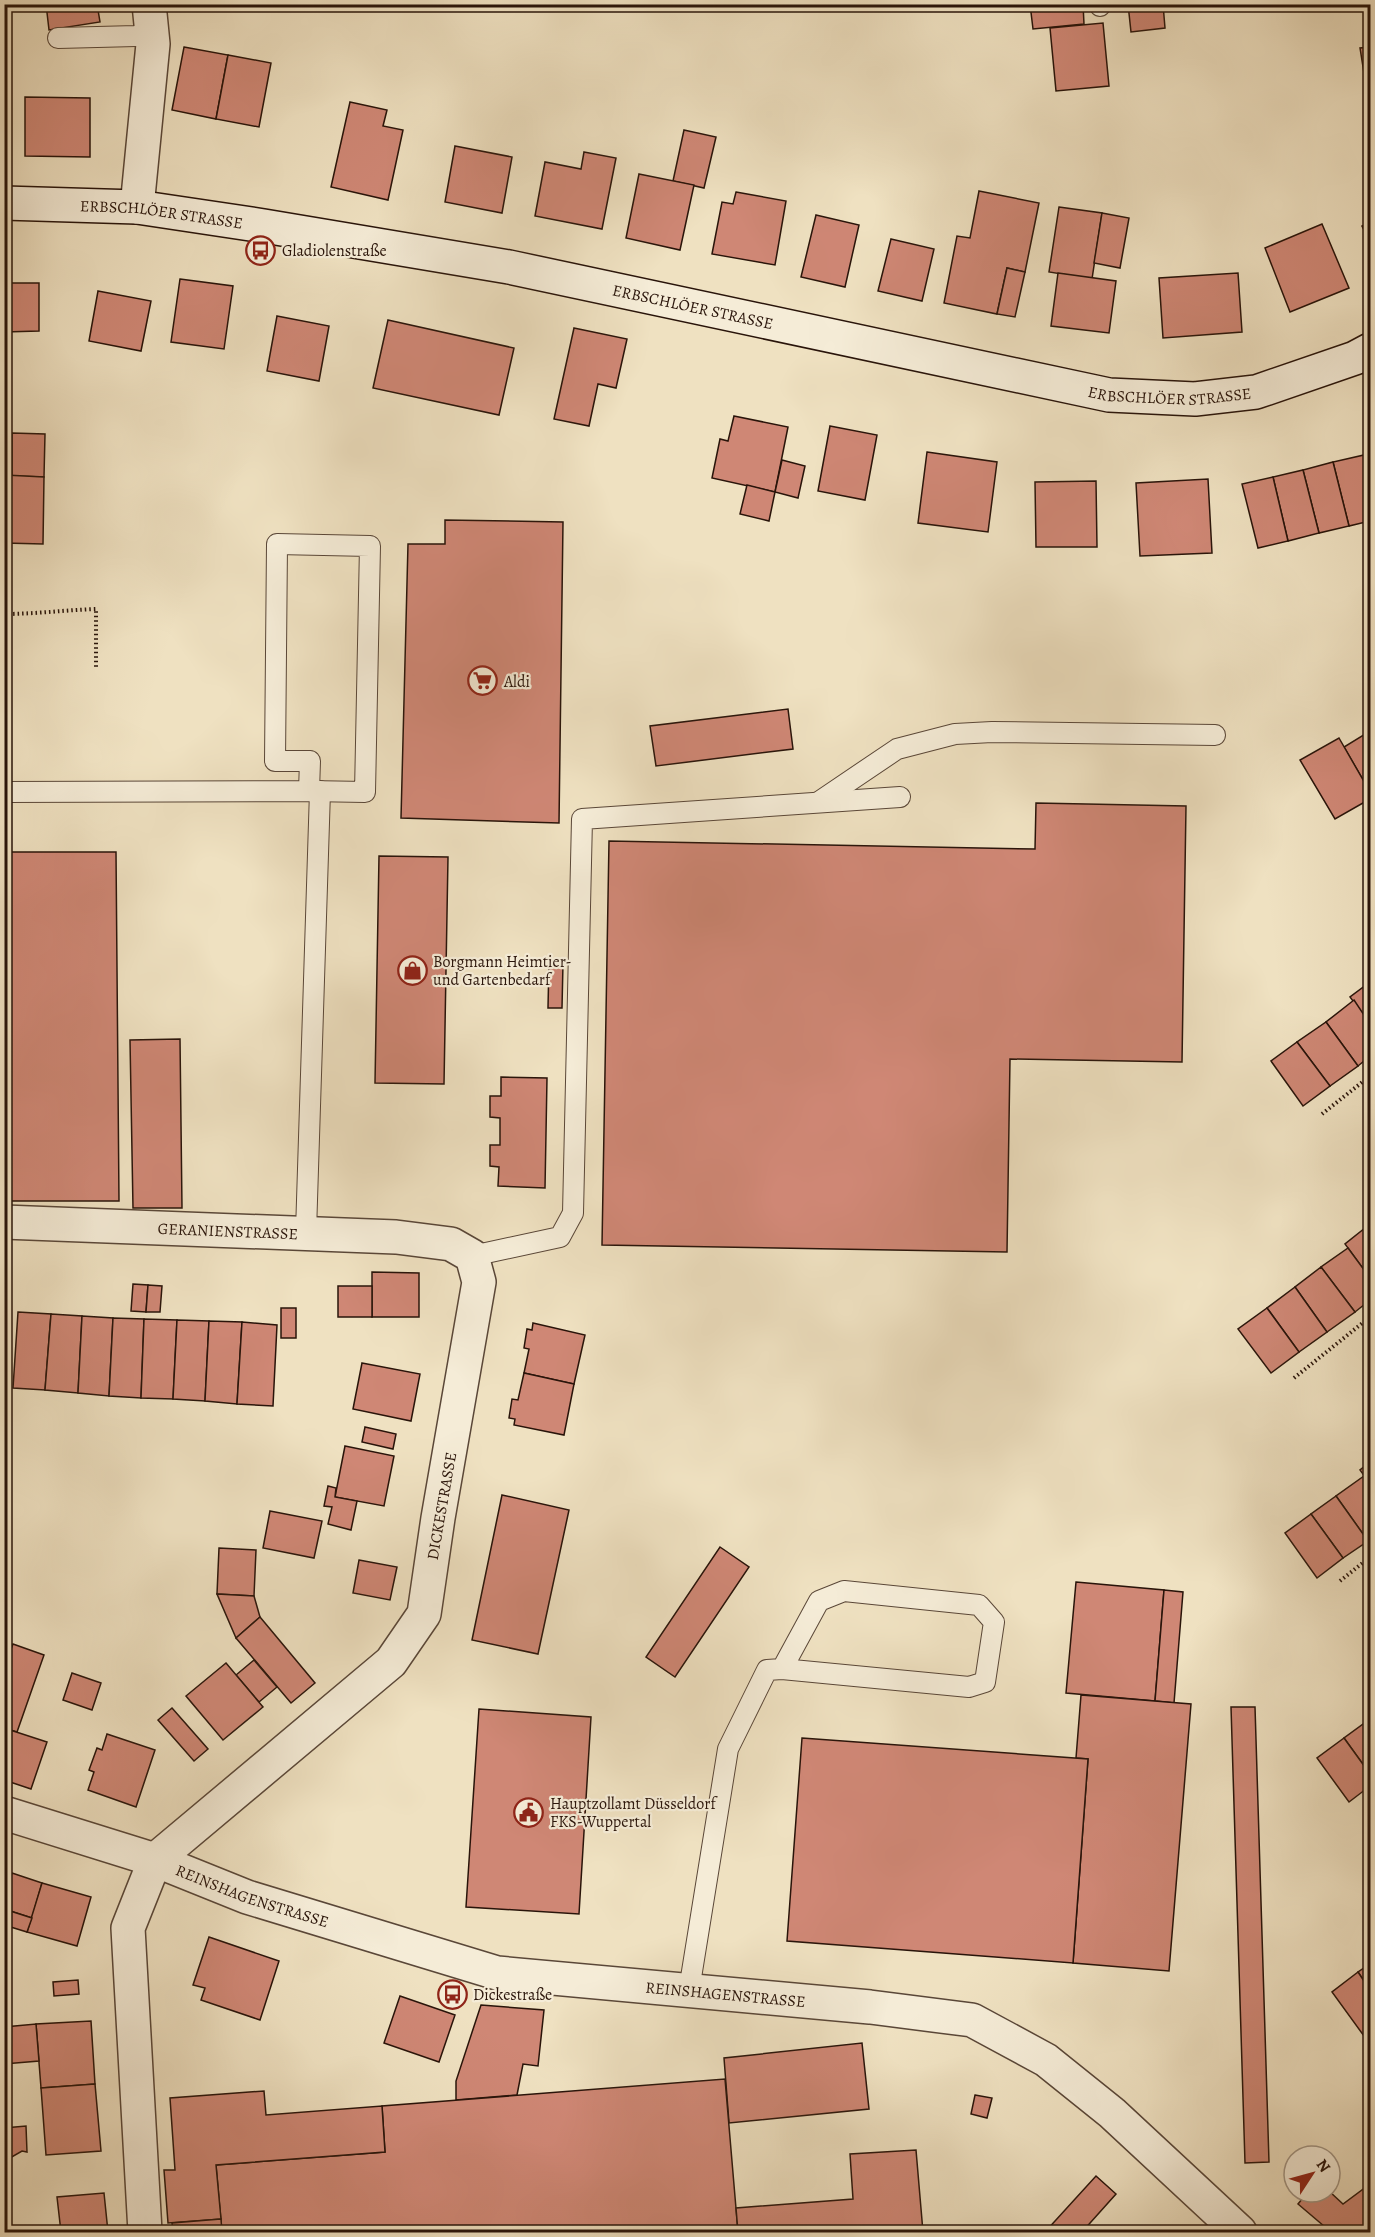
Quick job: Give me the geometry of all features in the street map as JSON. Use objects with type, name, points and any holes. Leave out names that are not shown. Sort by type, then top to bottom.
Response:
[{"type":"street","points":[[137,207],[153,44],[150,18]]},
{"type":"street","name":"ERBSCHLÖER STRASSE","points":[[4,203],[137,207],[509,267],[1109,395],[1195,399],[1256,392],[1355,358],[1371,350]]},
{"type":"street","name":"GERANIENSTRASSE","points":[[4,1222],[396,1237],[462,1250]]},
{"type":"street","name":"DICKESTRASSE","points":[[145,2232],[128,1928],[155,1860],[391,1662],[424,1614],[438,1518],[479,1282],[462,1250]]},
{"type":"street","name":"REINSHAGENSTRASSE","points":[[4,1812],[155,1860],[247,1897],[497,1973],[870,2007],[972,2020],[1046,2060],[1112,2114],[1240,2232]]},
{"type":"lane","points":[[58,38],[136,36],[150,18]]},
{"type":"lane","points":[[4,792],[315,791],[365,792],[370,546],[277,544],[275,761],[310,761],[315,791],[306,1232]]},
{"type":"lane","points":[[818,802],[897,749],[955,734],[992,732],[1215,735]]},
{"type":"lane","points":[[462,1250],[560,1237],[573,1213],[582,819],[900,796]]},
{"type":"lane","points":[[689,1990],[728,1749],[767,1670],[782,1669],[969,1687],[985,1682],[994,1622],[979,1605],[844,1592],[819,1601],[782,1669]]},
{"type":"path","points":[[4,614],[45,614],[61,610],[96,609],[96,668]]},
{"type":"path","points":[[1322,1114],[1371,1076]]},
{"type":"path","points":[[1294,1378],[1371,1317]]},
{"type":"path","points":[[1340,1581],[1371,1557]]},
{"type":"building","points":[[46,4],[97,4],[100,22],[49,30]]},
{"type":"building","points":[[1030,4],[1083,4],[1084,24],[1033,29]]},
{"type":"building","points":[[1128,4],[1163,4],[1165,28],[1131,32]]},
{"type":"building","points":[[1103,23],[1109,86],[1056,91],[1050,28]]},
{"type":"building","points":[[184,47],[228,55],[216,119],[172,110]]},
{"type":"building","points":[[1370,47],[1370,111],[1360,48]]},
{"type":"building","points":[[228,55],[271,63],[259,127],[216,119]]},
{"type":"building","points":[[25,97],[90,98],[90,157],[25,156]]},
{"type":"building","points":[[350,102],[387,110],[383,126],[403,130],[388,200],[331,187]]},
{"type":"building","points":[[684,130],[716,137],[704,188],[673,181]]},
{"type":"building","points":[[455,146],[512,157],[502,213],[445,202]]},
{"type":"building","points":[[584,152],[616,158],[602,229],[535,216],[545,162],[581,169]]},
{"type":"building","points":[[639,174],[694,185],[680,250],[626,238]]},
{"type":"building","points":[[979,191],[1039,203],[1025,272],[1007,268],[997,314],[944,303],[957,236],[970,238]]},
{"type":"building","points":[[736,192],[786,201],[775,265],[712,254],[722,202],[733,204]]},
{"type":"building","points":[[1059,207],[1102,213],[1092,279],[1049,272]]},
{"type":"building","points":[[1102,213],[1129,218],[1120,268],[1094,263]]},
{"type":"building","points":[[816,215],[859,225],[845,287],[801,277]]},
{"type":"building","points":[[1370,222],[1370,242],[1362,226]]},
{"type":"building","points":[[1322,224],[1349,288],[1290,312],[1265,248]]},
{"type":"building","points":[[891,239],[934,249],[922,301],[878,291]]},
{"type":"building","points":[[1007,268],[1025,272],[1015,317],[997,314]]},
{"type":"building","points":[[1058,273],[1116,281],[1109,333],[1051,326]]},
{"type":"building","points":[[1238,273],[1242,332],[1163,338],[1159,278]]},
{"type":"building","points":[[180,279],[233,286],[224,349],[171,342]]},
{"type":"building","points":[[4,283],[39,283],[39,331],[4,332]]},
{"type":"building","points":[[98,291],[151,301],[141,351],[89,341]]},
{"type":"building","points":[[277,316],[329,326],[319,381],[267,371]]},
{"type":"building","points":[[388,320],[514,348],[499,415],[373,388]]},
{"type":"building","points":[[574,328],[627,339],[616,388],[598,384],[589,426],[554,419]]},
{"type":"building","points":[[734,416],[788,427],[775,492],[712,478],[720,439],[728,441]]},
{"type":"building","points":[[830,426],[877,435],[865,500],[818,491]]},
{"type":"building","points":[[12,433],[45,434],[44,477],[12,476]]},
{"type":"building","points":[[927,452],[997,462],[988,532],[918,523]]},
{"type":"building","points":[[1370,454],[1370,481],[1364,455]]},
{"type":"building","points":[[1364,455],[1370,481],[1370,521],[1349,526],[1333,462]]},
{"type":"building","points":[[782,460],[805,466],[798,498],[775,492]]},
{"type":"building","points":[[1333,462],[1349,526],[1319,533],[1303,470]]},
{"type":"building","points":[[1303,470],[1319,533],[1288,541],[1273,477]]},
{"type":"building","points":[[5,475],[44,477],[43,544],[4,543]]},
{"type":"building","points":[[1273,477],[1288,541],[1258,548],[1242,484]]},
{"type":"building","points":[[1208,479],[1212,553],[1140,556],[1136,483]]},
{"type":"building","points":[[1096,481],[1097,547],[1036,547],[1035,482]]},
{"type":"building","points":[[747,485],[775,492],[769,521],[740,514]]},
{"type":"building","name":"Aldi","points":[[445,520],[563,522],[559,823],[401,818],[408,544],[445,544]]},
{"type":"building","points":[[788,709],[793,749],[656,766],[650,726]]},
{"type":"building","points":[[1370,731],[1370,792],[1344,747]]},
{"type":"building","points":[[1339,738],[1370,792],[1370,799],[1335,819],[1300,760]]},
{"type":"building","points":[[1036,803],[1186,806],[1182,1062],[1010,1059],[1007,1252],[602,1245],[609,841],[1035,849]]},
{"type":"building","points":[[4,852],[116,852],[119,1201],[4,1201]]},
{"type":"building","name":"Borgmann Heimtier- und Gartenbedarf","points":[[379,856],[448,857],[444,1084],[375,1083]]},
{"type":"building","points":[[549,962],[563,963],[562,1008],[548,1008]]},
{"type":"building","points":[[1370,982],[1370,1024],[1350,997]]},
{"type":"building","points":[[1354,1000],[1370,1024],[1370,1056],[1358,1066],[1326,1022]]},
{"type":"building","points":[[1326,1022],[1358,1066],[1330,1086],[1297,1042]]},
{"type":"building","points":[[180,1039],[182,1208],[133,1208],[130,1040]]},
{"type":"building","points":[[1297,1042],[1330,1086],[1303,1106],[1271,1061]]},
{"type":"building","points":[[501,1077],[547,1078],[545,1188],[498,1186],[499,1167],[490,1166],[490,1145],[500,1145],[500,1118],[490,1117],[490,1096],[501,1096]]},
{"type":"building","points":[[1370,1224],[1370,1278],[1345,1244]]},
{"type":"building","points":[[1348,1248],[1370,1278],[1370,1300],[1355,1312],[1321,1267]]},
{"type":"building","points":[[1321,1267],[1355,1312],[1327,1332],[1295,1287]]},
{"type":"building","points":[[372,1272],[419,1273],[419,1317],[372,1317]]},
{"type":"building","points":[[133,1284],[148,1285],[146,1312],[131,1311]]},
{"type":"building","points":[[148,1285],[162,1286],[160,1312],[146,1312]]},
{"type":"building","points":[[338,1286],[372,1286],[372,1317],[338,1317]]},
{"type":"building","points":[[1295,1287],[1327,1332],[1299,1352],[1267,1308]]},
{"type":"building","points":[[281,1308],[296,1308],[296,1338],[281,1338]]},
{"type":"building","points":[[1267,1308],[1299,1352],[1271,1373],[1238,1329]]},
{"type":"building","points":[[18,1312],[51,1314],[45,1390],[13,1388]]},
{"type":"building","points":[[51,1314],[82,1316],[78,1393],[45,1390]]},
{"type":"building","points":[[82,1316],[113,1318],[109,1396],[78,1393]]},
{"type":"building","points":[[113,1318],[144,1319],[141,1398],[109,1396]]},
{"type":"building","points":[[144,1319],[177,1320],[173,1399],[141,1398]]},
{"type":"building","points":[[177,1320],[209,1321],[205,1401],[173,1399]]},
{"type":"building","points":[[209,1321],[242,1322],[237,1404],[205,1401]]},
{"type":"building","points":[[242,1322],[277,1325],[273,1406],[237,1404]]},
{"type":"building","points":[[533,1323],[585,1335],[574,1384],[524,1373],[529,1349],[524,1348],[527,1329],[532,1330]]},
{"type":"building","points":[[362,1363],[420,1374],[411,1421],[353,1409]]},
{"type":"building","points":[[524,1373],[574,1384],[564,1435],[514,1425],[515,1419],[509,1418],[512,1399],[518,1400]]},
{"type":"building","points":[[365,1427],[396,1434],[393,1449],[362,1442]]},
{"type":"building","points":[[345,1446],[394,1456],[384,1506],[335,1497]]},
{"type":"building","points":[[1370,1462],[1370,1484],[1360,1470]]},
{"type":"building","points":[[1364,1476],[1370,1484],[1370,1539],[1368,1541],[1336,1496]]},
{"type":"building","points":[[328,1486],[336,1488],[335,1497],[357,1501],[351,1530],[328,1524],[332,1507],[324,1506]]},
{"type":"building","points":[[502,1495],[569,1510],[538,1654],[472,1640]]},
{"type":"building","points":[[1336,1496],[1368,1541],[1343,1558],[1311,1514]]},
{"type":"building","points":[[270,1511],[322,1521],[314,1558],[263,1548]]},
{"type":"building","points":[[1311,1514],[1343,1558],[1317,1578],[1285,1533]]},
{"type":"building","points":[[720,1547],[749,1567],[675,1677],[646,1657]]},
{"type":"building","points":[[219,1548],[256,1550],[254,1596],[217,1594]]},
{"type":"building","points":[[359,1560],[397,1567],[390,1600],[353,1593]]},
{"type":"building","points":[[1076,1582],[1164,1590],[1155,1701],[1066,1693]]},
{"type":"building","points":[[1164,1590],[1183,1592],[1174,1703],[1155,1701]]},
{"type":"building","points":[[217,1594],[254,1596],[260,1617],[236,1638]]},
{"type":"building","points":[[260,1617],[315,1683],[291,1703],[236,1638]]},
{"type":"building","points":[[13,1644],[44,1655],[17,1732],[4,1728],[4,1668]]},
{"type":"building","points":[[254,1660],[277,1687],[259,1702],[236,1675]]},
{"type":"building","points":[[226,1663],[263,1707],[223,1740],[186,1696]]},
{"type":"building","points":[[72,1673],[101,1683],[92,1710],[63,1700]]},
{"type":"building","points":[[1081,1695],[1191,1704],[1169,1971],[1073,1963],[1088,1759],[1076,1758]]},
{"type":"building","points":[[1231,1707],[1255,1707],[1269,2162],[1245,2163]]},
{"type":"building","points":[[172,1708],[208,1749],[194,1761],[158,1720]]},
{"type":"building","name":"Hauptzollamt Düsseldorf FKS-Wuppertal","points":[[479,1709],[591,1717],[579,1914],[466,1907]]},
{"type":"building","points":[[1370,1719],[1370,1774],[1344,1738]]},
{"type":"building","points":[[4,1728],[47,1742],[31,1789],[4,1780]]},
{"type":"building","points":[[107,1734],[155,1750],[136,1807],[88,1790],[94,1772],[89,1770],[97,1748],[102,1750]]},
{"type":"building","points":[[802,1738],[1088,1759],[1073,1963],[787,1941]]},
{"type":"building","points":[[1344,1738],[1370,1774],[1370,1786],[1349,1802],[1317,1758]]},
{"type":"building","points":[[12,1873],[42,1883],[32,1918],[4,1909],[4,1898]]},
{"type":"building","points":[[42,1883],[91,1897],[77,1946],[27,1932]]},
{"type":"building","points":[[4,1909],[32,1918],[27,1932],[4,1925]]},
{"type":"building","points":[[209,1937],[279,1961],[260,2020],[201,2000],[205,1988],[193,1985]]},
{"type":"building","points":[[1370,1964],[1370,1990],[1358,1972]]},
{"type":"building","points":[[1358,1972],[1370,1990],[1370,2031],[1364,2036],[1332,1992]]},
{"type":"building","points":[[78,1980],[79,1994],[54,1996],[53,1982]]},
{"type":"building","points":[[400,1996],[455,2015],[439,2062],[384,2043]]},
{"type":"building","points":[[481,2005],[544,2010],[538,2066],[523,2064],[517,2095],[456,2100],[456,2081]]},
{"type":"building","points":[[91,2021],[95,2084],[41,2088],[36,2024]]},
{"type":"building","points":[[36,2024],[39,2061],[4,2064],[4,2027]]},
{"type":"building","points":[[862,2043],[869,2109],[729,2123],[724,2058]]},
{"type":"building","points":[[725,2079],[738,2232],[222,2232],[216,2165],[385,2152],[382,2106]]},
{"type":"building","points":[[95,2084],[101,2151],[46,2155],[41,2088]]},
{"type":"building","points":[[264,2091],[266,2115],[382,2106],[385,2152],[216,2165],[221,2219],[168,2223],[164,2170],[175,2170],[170,2098]]},
{"type":"building","points":[[975,2095],[992,2098],[987,2118],[971,2114]]},
{"type":"building","points":[[26,2126],[27,2152],[22,2151],[10,2158],[6,2152],[4,2153],[4,2128]]},
{"type":"building","points":[[916,2150],[923,2232],[738,2232],[736,2208],[853,2199],[850,2154]]},
{"type":"building","points":[[1096,2176],[1116,2194],[1082,2232],[1045,2232]]},
{"type":"building","points":[[1370,2184],[1370,2232],[1331,2232],[1298,2204],[1342,2203]]},
{"type":"building","points":[[104,2193],[108,2232],[61,2232],[57,2197]]},
{"type":"building","points":[[221,2219],[222,2232],[173,2232],[172,2223]]},
{"type":"place","name":"Gladiolenstraße","points":[[261,250]]},
{"type":"place","name":"Aldi","points":[[483,681]]},
{"type":"place","name":"Borgmann Heimtier- und Gartenbedarf","points":[[412,970]]},
{"type":"place","name":"Hauptzollamt Düsseldorf FKS-Wuppertal","points":[[529,1812]]},
{"type":"place","name":"Dickestraße","points":[[452,1994]]}]
